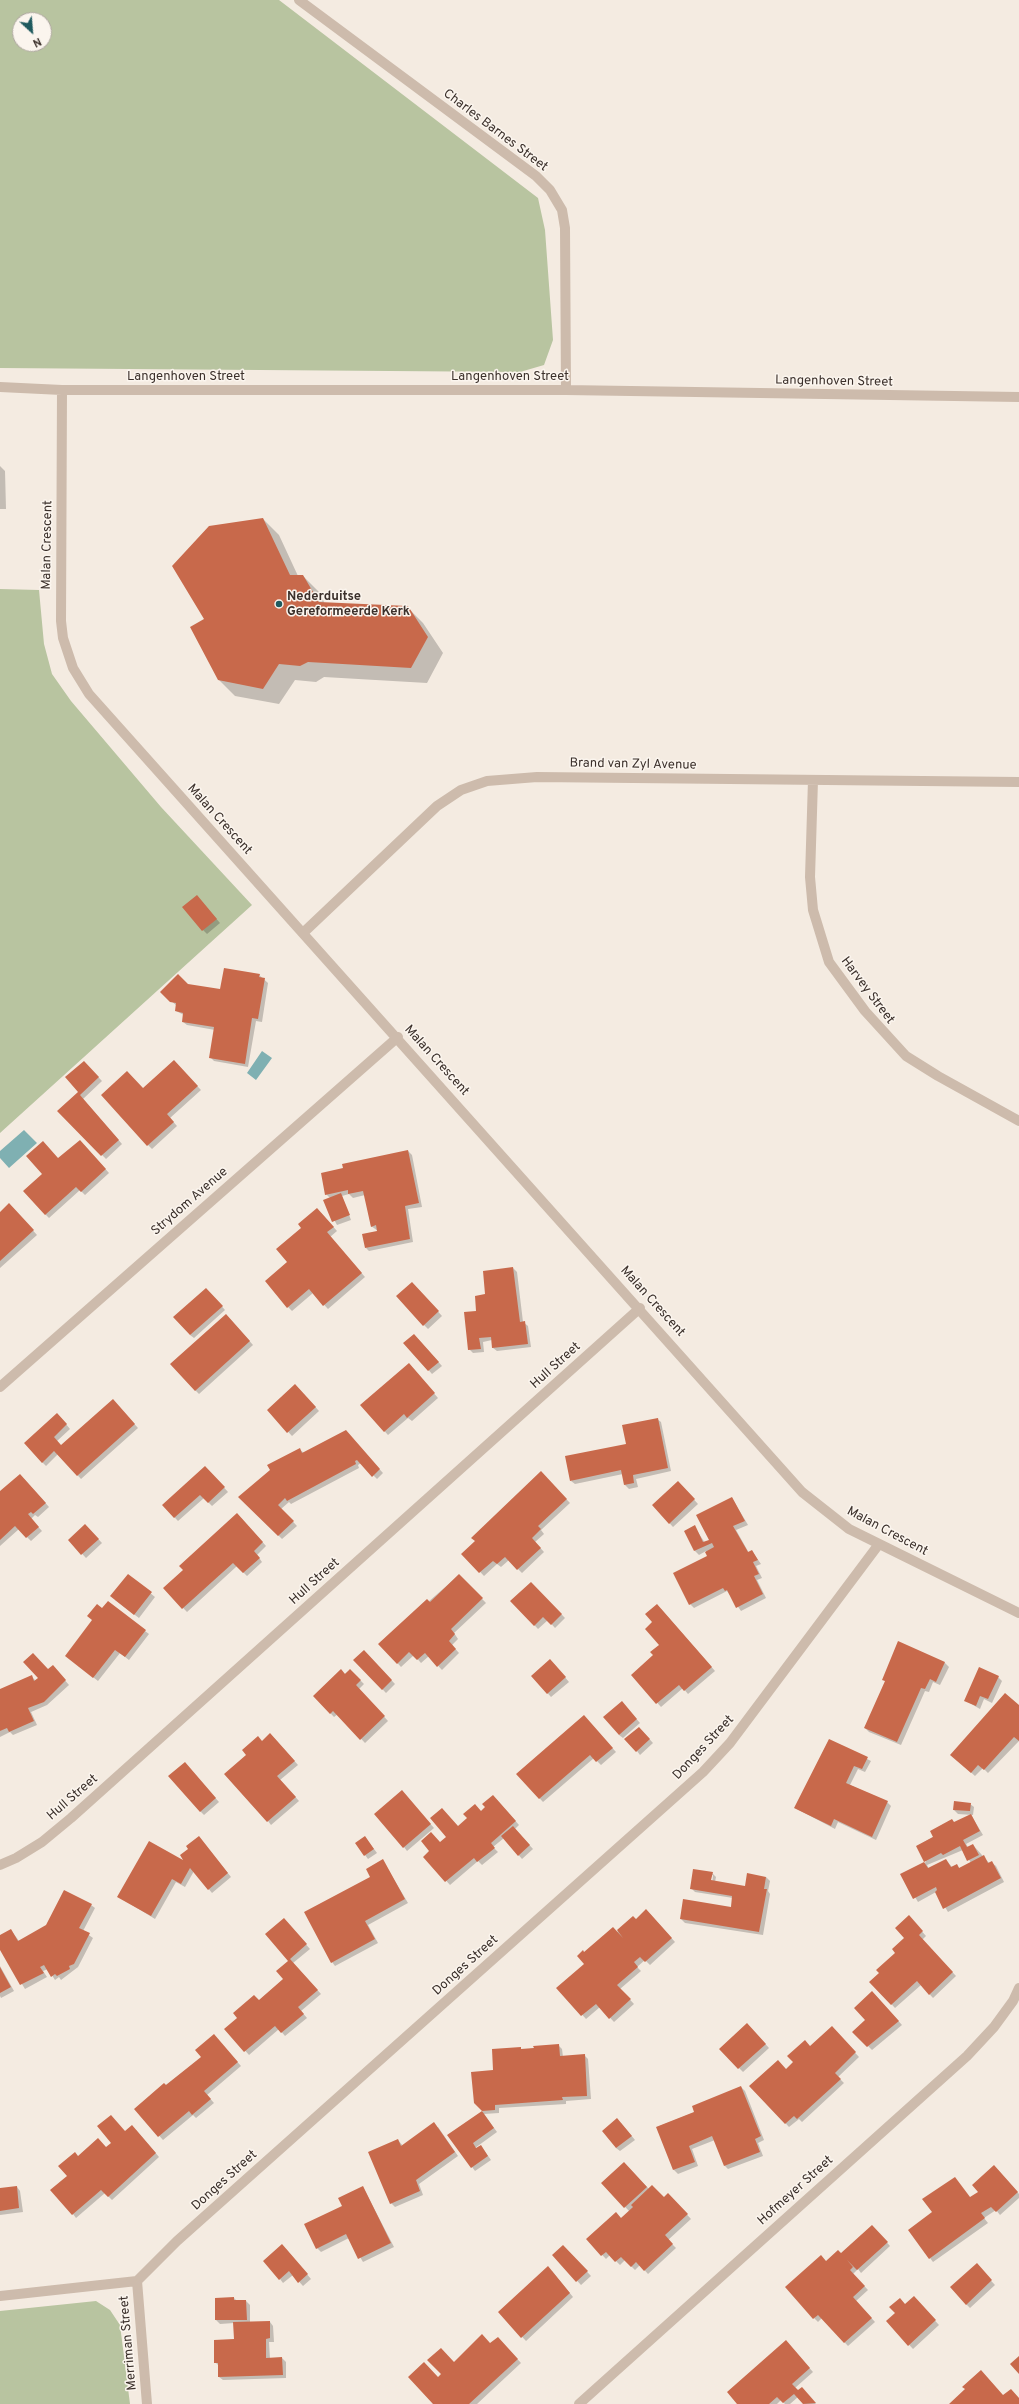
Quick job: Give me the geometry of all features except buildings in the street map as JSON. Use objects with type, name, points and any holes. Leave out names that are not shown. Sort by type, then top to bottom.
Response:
[{"type":"street","name":"Charles Barnes Street","points":[[299,0],[536,176],[550,190],[562,210],[565,228],[566,390]]},
{"type":"street","name":"Langenhoven Street","points":[[0,387],[62,390],[566,390],[1019,397]]},
{"type":"street","name":"Malan Crescent","points":[[62,390],[61,620],[63,638],[73,668],[89,694],[398,1037],[802,1492],[849,1529],[1019,1613]]},
{"type":"street","name":"Brand van Zyl Avenue","points":[[303,932],[437,806],[461,790],[487,781],[537,777],[1019,782]]},
{"type":"street","name":"Harvey Street","points":[[813,780],[810,877],[813,910],[829,962],[865,1011],[906,1056],[938,1076],[1019,1121]]},
{"type":"street","name":"Strydom Avenue","points":[[0,1386],[398,1037]]},
{"type":"street","name":"Hull Street","points":[[0,1865],[16,1858],[42,1842],[71,1818],[640,1308]]},
{"type":"street","name":"Donges Street","points":[[137,2281],[188,2231],[703,1772],[734,1738],[879,1544]]},
{"type":"street","name":"Hofmeyer Street","points":[[579,2404],[967,2056],[994,2027],[1013,2001],[1019,1988]]},
{"type":"street","points":[[0,2296],[137,2281]]},
{"type":"street","name":"Merriman Street","points":[[137,2281],[147,2404]]},
{"type":"green space","points":[[0,0],[279,0],[538,198],[545,230],[553,340],[544,365],[520,372],[0,368]]},
{"type":"green space","points":[[0,589],[39,590],[44,644],[52,674],[71,701],[161,807],[252,905],[0,1133]]},
{"type":"green space","points":[[96,2301],[110,2310],[120,2325],[130,2404],[0,2404],[0,2311]]},
{"type":"water","points":[[262,1051],[272,1058],[256,1080],[247,1073]]},
{"type":"water","points":[[24,1130],[37,1143],[9,1168],[0,1158],[0,1151]]},
{"type":"place","name":"Nederduitse Gereformeerde Kerk","points":[[279,604]]}]
